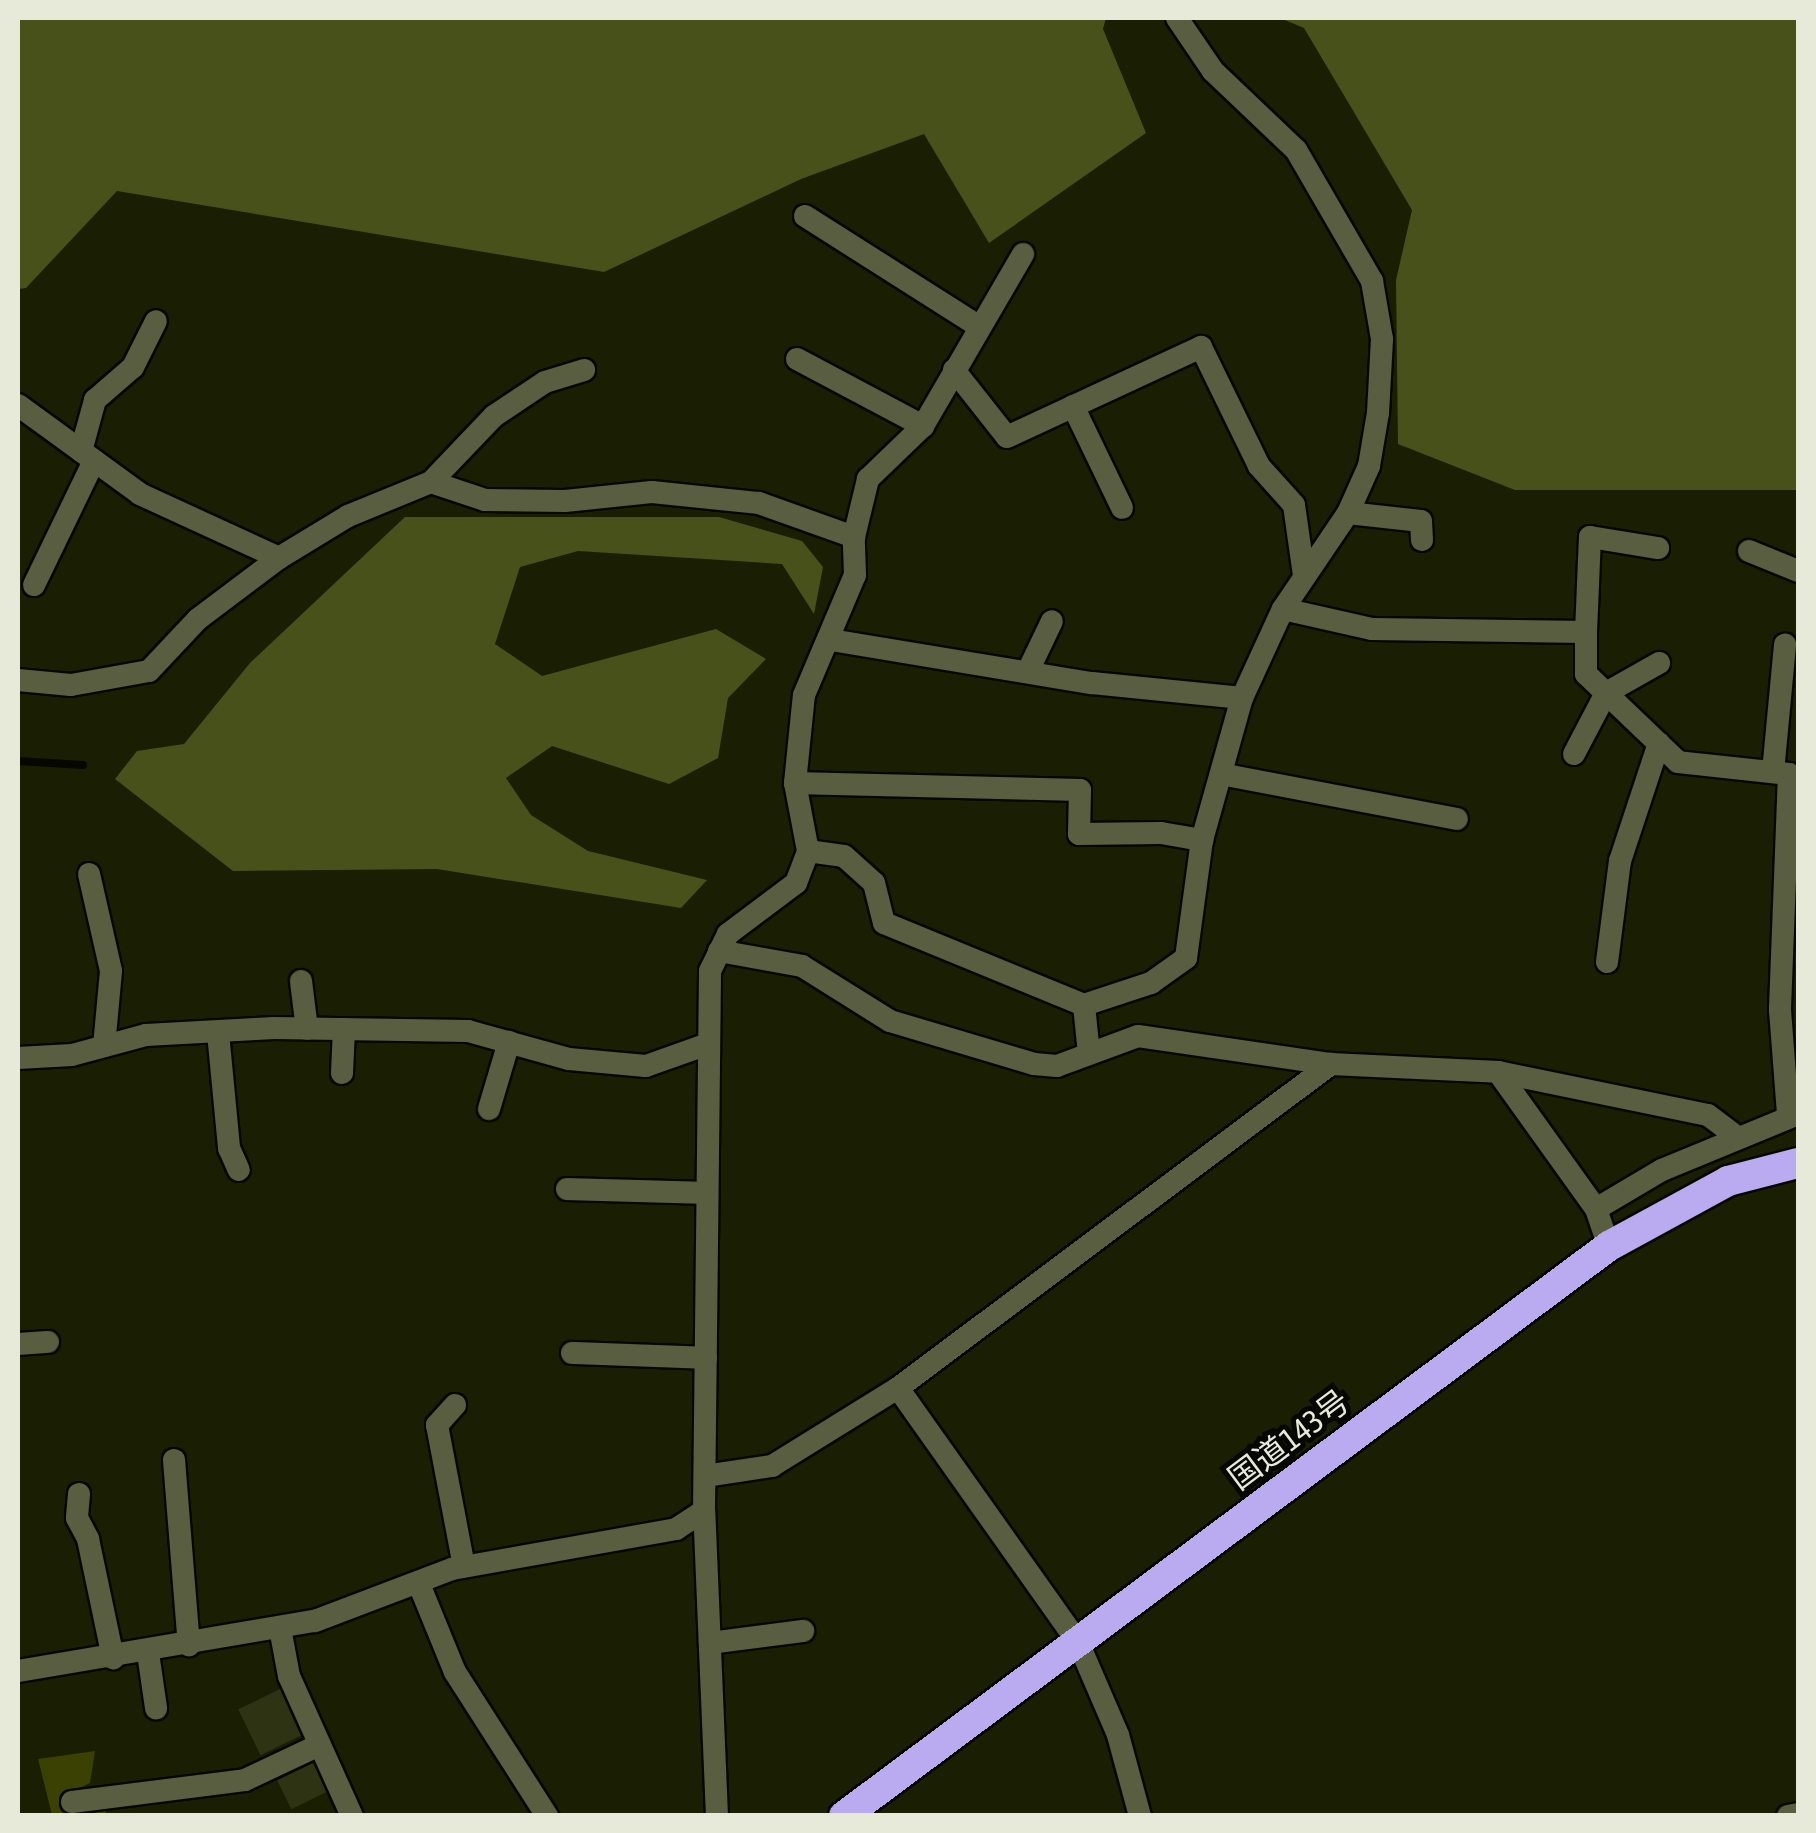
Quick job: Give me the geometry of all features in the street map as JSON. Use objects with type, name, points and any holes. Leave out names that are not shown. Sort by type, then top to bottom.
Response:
[{"type":"highway","name":"国道143号","points":[[844,1816],[1609,1246],[1728,1181],[1798,1163]]},
{"type":"street","points":[[808,851],[844,856],[854,865],[874,884],[884,923],[1084,1004],[1151,982],[1186,958],[1202,840],[1242,698],[1283,609],[1348,512],[1370,466],[1382,339],[1372,280],[1296,150],[1213,72],[1178,18]]},
{"type":"street","points":[[805,216],[980,327]]},
{"type":"street","points":[[717,1816],[704,1512],[710,971],[728,934],[796,883],[808,851],[796,783],[804,694],[831,640],[855,575],[854,537],[868,479],[923,426],[1023,254]]},
{"type":"street","points":[[34,586],[87,456],[95,400],[133,367],[156,321]]},
{"type":"street","points":[[954,370],[1006,437],[1200,347],[1259,466],[1294,505],[1304,576]]},
{"type":"street","points":[[797,359],[923,426]]},
{"type":"street","points":[[18,680],[71,685],[149,670],[198,619],[279,558],[348,516],[431,482],[494,416],[545,382],[584,370]]},
{"type":"street","points":[[18,405],[140,494],[279,558]]},
{"type":"street","points":[[1073,406],[1122,508]]},
{"type":"street","points":[[431,482],[484,500],[565,502],[652,492],[759,503],[854,537]]},
{"type":"street","points":[[1348,512],[1421,521],[1422,540]]},
{"type":"street","points":[[1658,548],[1590,538],[1586,674],[1678,762],[1787,771]]},
{"type":"street","points":[[1749,551],[1798,571]]},
{"type":"street","points":[[1283,609],[1372,629],[1586,632]]},
{"type":"street","points":[[1028,671],[1052,621]]},
{"type":"street","points":[[831,640],[1028,671],[1242,698]]},
{"type":"street","points":[[1596,1210],[1737,1137],[1793,1114],[1780,1010],[1792,805],[1787,771],[1786,645]]},
{"type":"street","points":[[1574,754],[1606,693],[1659,663]]},
{"type":"street","points":[[1608,962],[1620,861],[1658,743]]},
{"type":"street","points":[[1221,774],[1457,819]]},
{"type":"street","points":[[796,783],[1080,790],[1079,834],[1202,840]]},
{"type":"street","points":[[89,874],[111,971],[104,1046]]},
{"type":"street","points":[[720,951],[802,966],[890,1022],[1034,1064],[1056,1066],[1138,1036],[1171,1036],[1331,1064],[1498,1072],[1708,1114],[1737,1137]]},
{"type":"street","points":[[300,981],[306,1029]]},
{"type":"street","points":[[1084,1004],[1090,1054]]},
{"type":"street","points":[[18,1058],[104,1046],[146,1035],[306,1029],[468,1031],[570,1059],[646,1066],[708,1044]]},
{"type":"street","points":[[342,1073],[344,1029]]},
{"type":"street","points":[[218,1033],[229,1148],[239,1170]]},
{"type":"street","points":[[489,1109],[508,1042]]},
{"type":"street","points":[[705,1476],[772,1466],[898,1388],[1331,1064]]},
{"type":"street","points":[[1498,1072],[1596,1210],[1609,1246]]},
{"type":"street","points":[[567,1189],[706,1193]]},
{"type":"street","points":[[18,1344],[48,1342]]},
{"type":"street","points":[[572,1353],[706,1358]]},
{"type":"street","points":[[898,1388],[1078,1642],[1118,1735],[1140,1816]]},
{"type":"street","points":[[455,1405],[437,1425],[464,1566]]},
{"type":"street","points":[[174,1460],[189,1645]]},
{"type":"street","points":[[79,1494],[77,1518],[88,1539],[113,1658]]},
{"type":"street","points":[[18,1670],[113,1658],[280,1628],[464,1566],[676,1529],[704,1512]]},
{"type":"street","points":[[419,1584],[454,1672],[548,1816]]},
{"type":"street","points":[[280,1628],[289,1676],[352,1816]]},
{"type":"street","points":[[710,1643],[803,1630]]},
{"type":"street","points":[[148,1652],[156,1708]]},
{"type":"street","points":[[72,1802],[244,1780],[319,1745]]},
{"type":"street","points":[[1788,1816],[1798,1814]]},
{"type":"green space","points":[[18,18],[1106,18],[1103,29],[1146,133],[989,243],[924,134],[801,179],[604,272],[117,191],[26,288],[18,289]]},
{"type":"green space","points":[[1280,18],[1798,18],[1798,490],[1515,490],[1398,444],[1396,280],[1412,210],[1304,28]]},
{"type":"green space","points":[[405,517],[719,517],[802,541],[823,567],[814,614],[782,564],[578,551],[520,567],[495,644],[542,676],[716,629],[766,659],[728,698],[718,758],[669,784],[552,746],[506,778],[531,815],[588,851],[707,880],[681,908],[437,869],[233,871],[115,779],[137,751],[184,744],[250,663]]},
{"type":"green space","points":[[95,1751],[90,1783],[71,1792],[105,1807],[106,1815],[52,1815],[38,1759]]},
{"type":"building","points":[[284,1687],[306,1733],[261,1755],[238,1709]]},
{"type":"building","points":[[315,1762],[329,1791],[291,1809],[277,1780]]},
{"type":"waterway","points":[[18,761],[83,765]]}]
